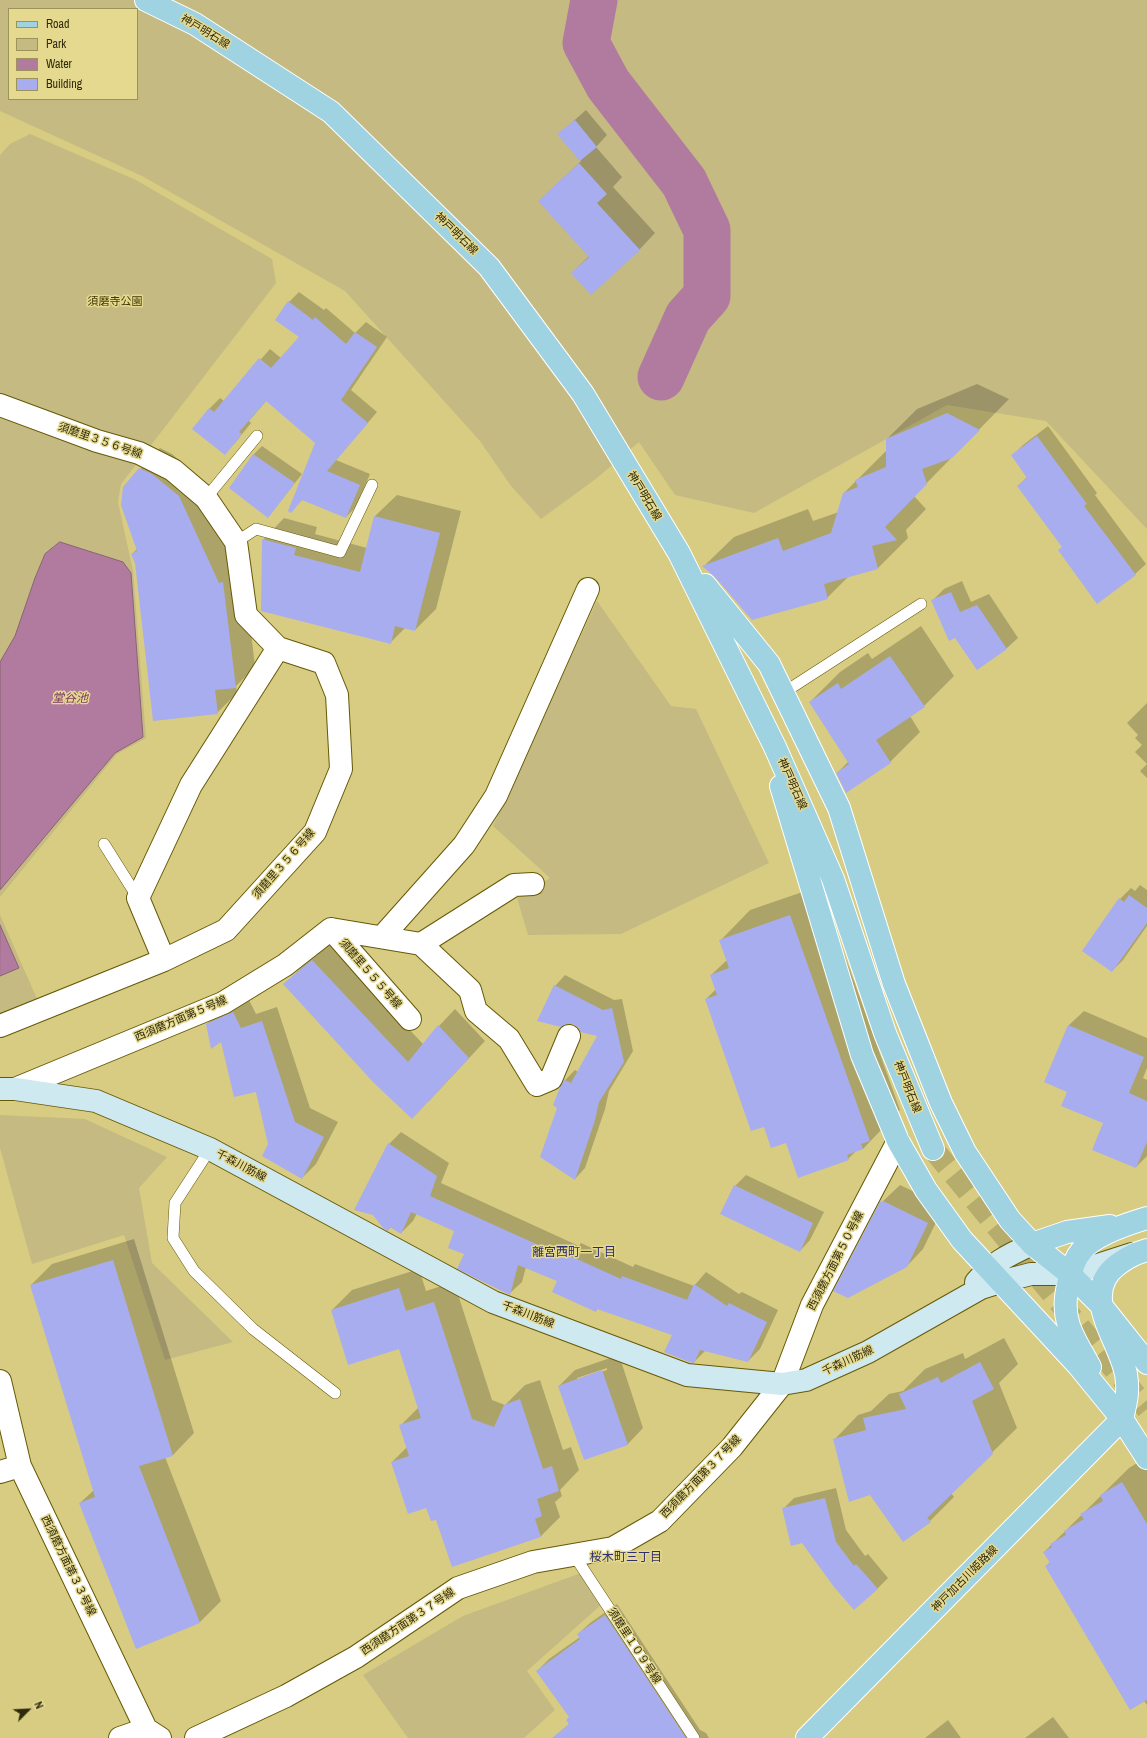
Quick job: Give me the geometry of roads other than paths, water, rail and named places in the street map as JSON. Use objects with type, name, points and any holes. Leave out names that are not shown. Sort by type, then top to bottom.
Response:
[{"type":"main road","name":"神戸明石線","points":[[146,0],[196,24],[331,112],[489,266],[583,394],[679,553],[775,747],[833,879],[885,1033],[933,1148]]},
{"type":"main road","points":[[679,553],[769,664],[839,808],[894,984],[941,1103],[965,1152],[1010,1220],[1032,1244],[1070,1274],[1100,1304],[1147,1363]]},
{"type":"main road","points":[[775,747],[782,792],[860,1047],[898,1141],[926,1190],[962,1240],[1078,1365],[1122,1419]]},
{"type":"main road","points":[[1032,1244],[1067,1232],[1125,1224],[1147,1218]]},
{"type":"main road","points":[[1125,1224],[1091,1242],[1081,1251],[1070,1274],[1065,1299],[1069,1326],[1099,1383],[1147,1458]]},
{"type":"main road","name":"神戸加古川姫路線","points":[[808,1738],[1122,1419],[1128,1396],[1125,1373],[1100,1304],[1100,1290],[1106,1276],[1114,1268],[1140,1252]]},
{"type":"street","name":"須磨里３５６号線","points":[[0,405],[98,441],[139,453],[173,470],[206,498],[236,542],[246,615],[278,648],[324,663],[337,695],[341,769],[315,832],[226,930],[164,960],[0,1026]]},
{"type":"street","points":[[382,937],[464,845],[496,796],[588,589]]},
{"type":"street","points":[[164,960],[138,898],[191,785],[278,648]]},
{"type":"street","points":[[421,944],[514,885],[533,884]]},
{"type":"street","points":[[331,929],[421,944],[470,990],[476,1011],[508,1039],[537,1085],[551,1079],[569,1036]]},
{"type":"street","name":"須磨里５５５号線","points":[[331,929],[410,1019]]},
{"type":"street","name":"西須磨方面第５号線","points":[[7,1089],[223,1003],[285,965],[331,929]]},
{"type":"street","name":"千森川筋線","points":[[7,1089],[96,1101],[210,1149],[493,1302],[687,1375],[782,1384],[806,1380],[868,1352],[981,1288],[994,1275],[1070,1274],[1140,1252]]},
{"type":"street","name":"西須磨方面第５０号線","points":[[782,1384],[812,1305],[898,1141]]},
{"type":"street","points":[[994,1275],[1009,1255],[1032,1244]]},
{"type":"street","name":"西須磨方面第３３号線","points":[[0,1381],[10,1469],[153,1733]]},
{"type":"street","name":"西須磨方面第３７号線","points":[[196,1738],[286,1696],[356,1657],[458,1588],[533,1562],[613,1548],[660,1520],[732,1447],[782,1384]]},
{"type":"street","points":[[120,1738],[153,1733]]},
{"type":"lane","points":[[206,498],[257,436]]},
{"type":"lane","points":[[236,542],[256,529],[340,552],[372,485]]},
{"type":"lane","points":[[783,693],[921,604]]},
{"type":"lane","points":[[104,844],[138,898]]},
{"type":"lane","points":[[210,1149],[175,1203],[173,1238],[194,1271],[253,1329],[335,1393]]},
{"type":"lane","name":"須磨里１０９号線","points":[[574,1555],[694,1738]]},
{"type":"water","name":"堂谷池","points":[[60,542],[123,562],[131,573],[143,737],[115,753],[0,890],[0,662],[15,636],[45,554]]},
{"type":"water","points":[[0,925],[19,968],[0,976]]},
{"type":"waterway","points":[[594,0],[586,43],[608,84],[684,182],[707,230],[707,296],[688,317],[661,377]]},
{"type":"tunnel","points":[[933,1149],[1147,1409]]},
{"type":"district","name":"離宮西町一丁目","points":[[574,1253]]},
{"type":"district","name":"桜木町三丁目","points":[[626,1558]]},
{"type":"park label","name":"須磨寺公園","points":[[115,302]]}]
